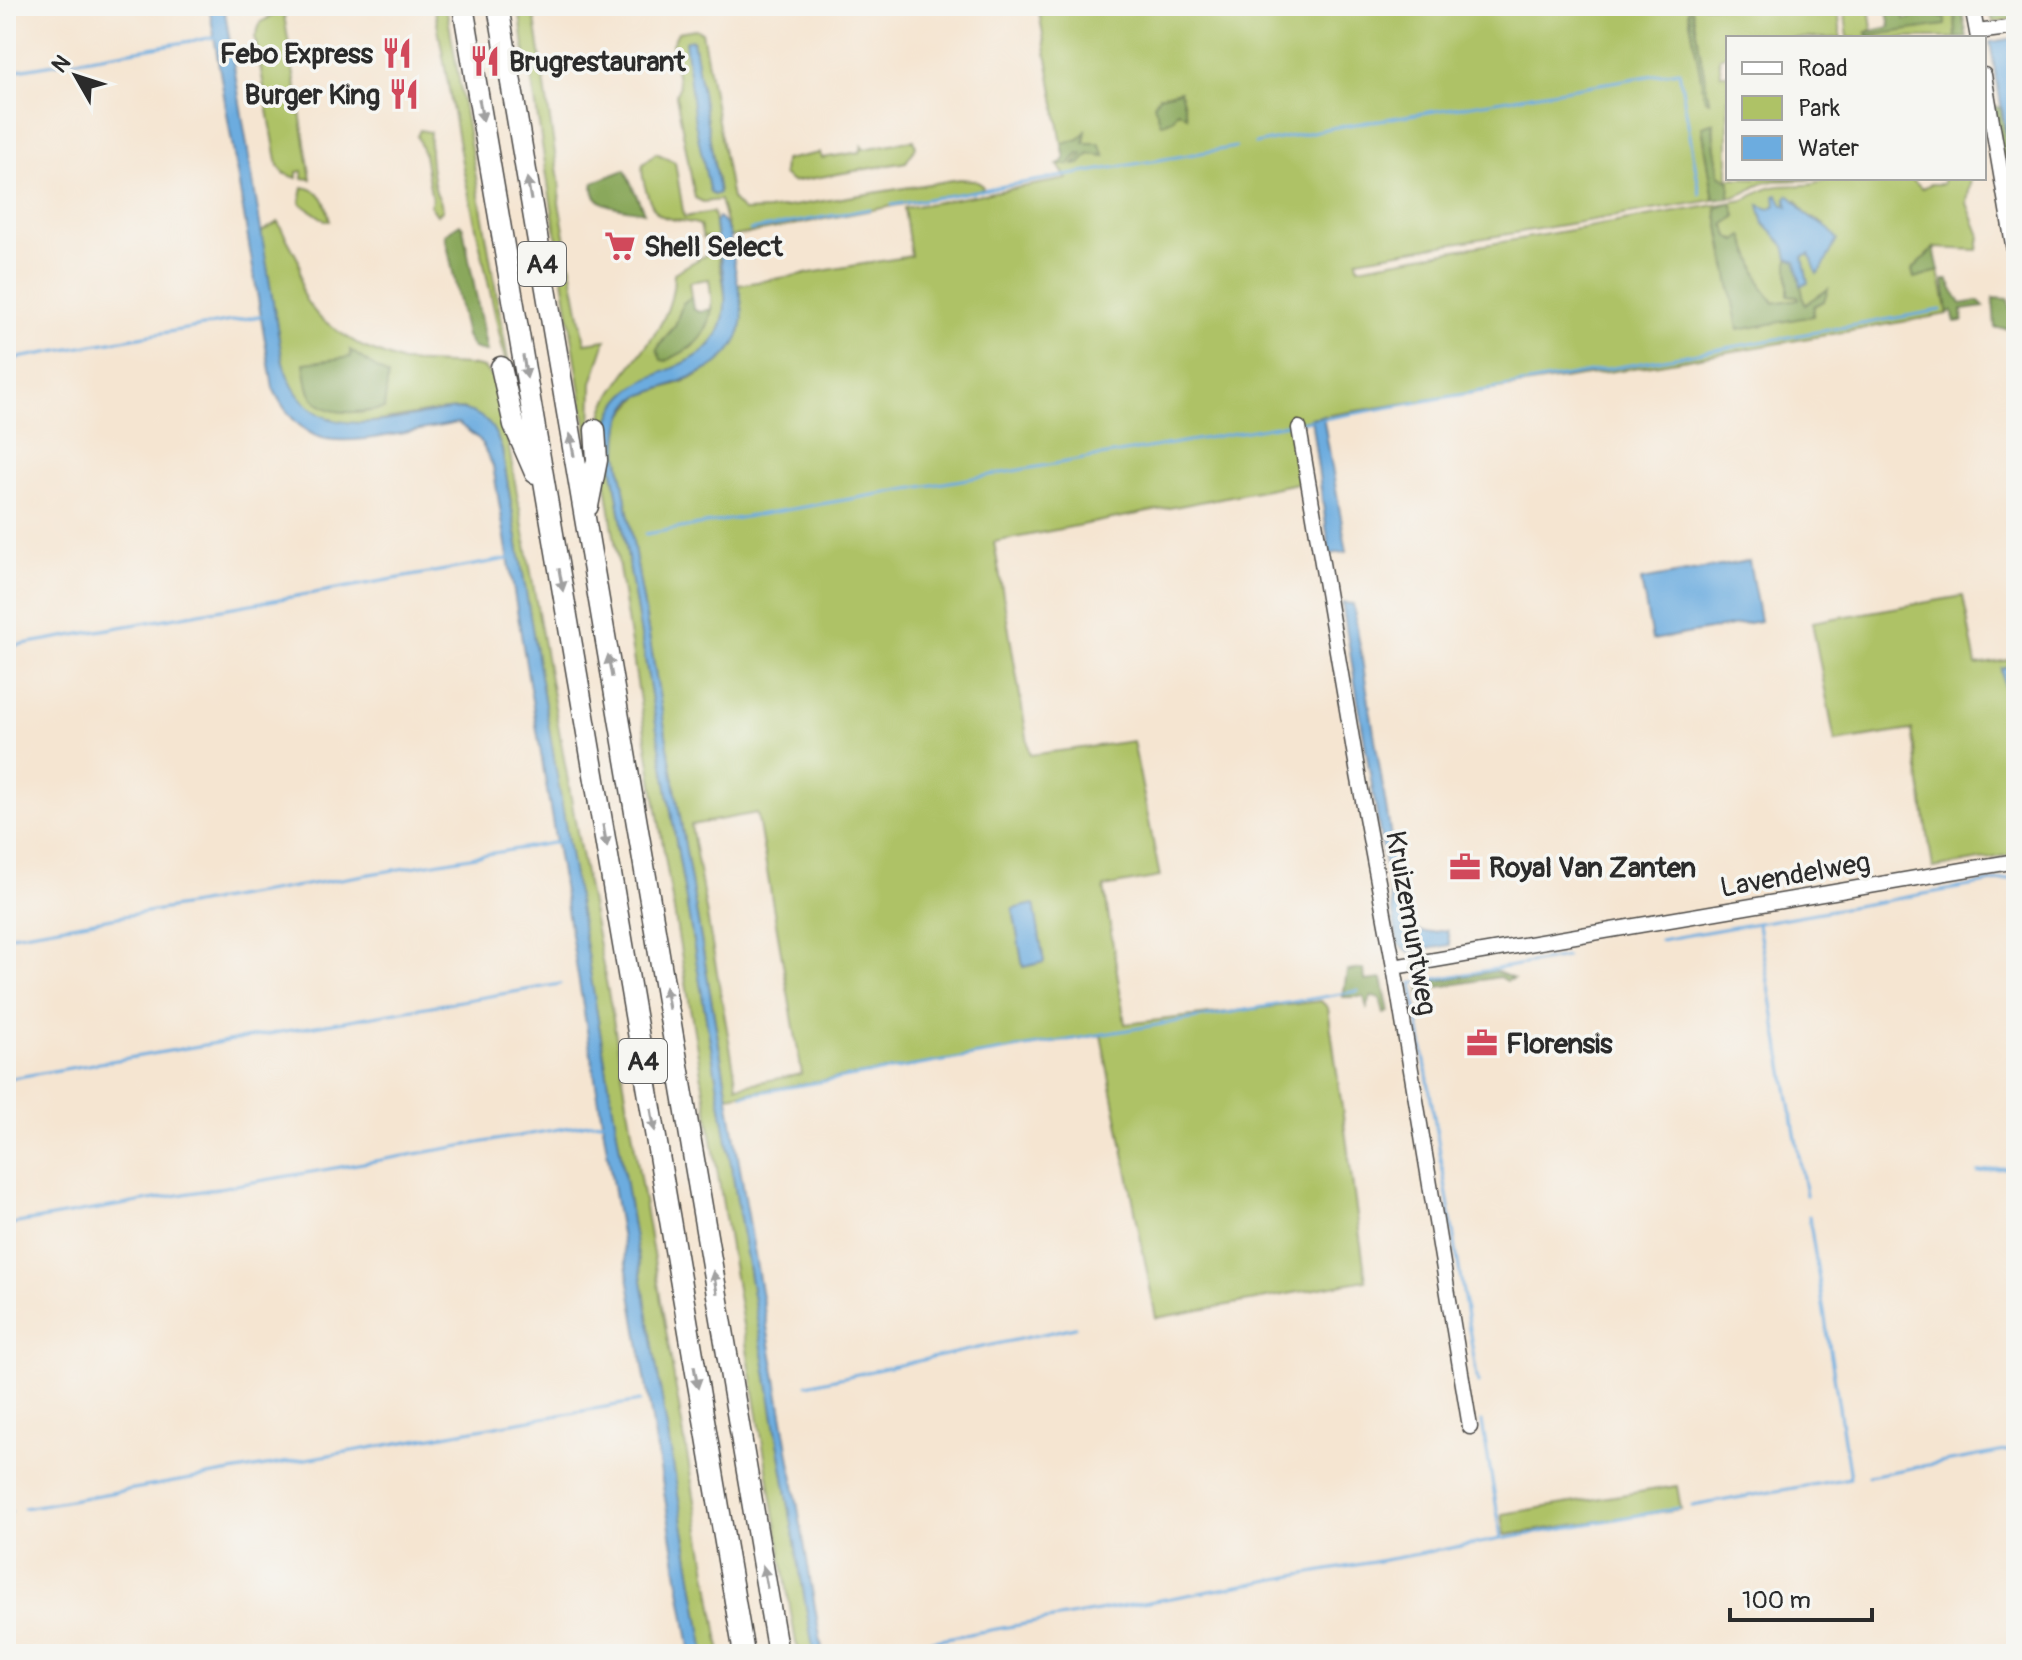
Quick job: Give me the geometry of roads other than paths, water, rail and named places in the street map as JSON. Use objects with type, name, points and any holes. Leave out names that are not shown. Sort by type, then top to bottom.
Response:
[{"type":"highway","name":"A4","points":[[463,6],[744,1654]]},
{"type":"highway","name":"A4","points":[[498,6],[778,1654]]},
{"type":"highway","name":"A4","points":[[501,367],[514,425],[548,503]]},
{"type":"highway","name":"A4","points":[[585,522],[597,460],[595,430]]},
{"type":"street","points":[[1972,6],[1977,35],[2016,27]]},
{"type":"street","points":[[1986,87],[2016,262]]},
{"type":"street","name":"Kruizemuntweg","points":[[1299,428],[1394,967],[1470,1427]]},
{"type":"street","name":"Lavendelweg","points":[[1394,967],[2016,861]]},
{"type":"water","points":[[209,6],[224,6],[283,363],[293,387],[306,404],[321,415],[339,421],[379,422],[448,410],[470,411],[490,426],[502,450],[705,1654],[691,1654],[493,466],[480,440],[458,423],[363,439],[327,439],[300,426],[280,402],[273,388]]},
{"type":"water","points":[[2016,38],[2016,190],[1990,42]]},
{"type":"water","points":[[693,40],[719,193],[714,195],[710,193],[695,123],[685,41]]},
{"type":"water","points":[[1778,195],[1782,204],[1788,207],[1786,199],[1788,195],[1791,197],[1837,240],[1817,274],[1810,254],[1803,257],[1808,283],[1801,285],[1796,261],[1788,258],[1785,246],[1764,224],[1759,205],[1769,209],[1776,205],[1775,196]]},
{"type":"water","points":[[718,217],[729,233],[742,303],[743,316],[738,338],[730,351],[708,369],[632,401],[622,419],[618,454],[823,1654],[814,1654],[607,435],[614,410],[627,393],[644,381],[702,353],[716,337],[725,305],[715,223]]},
{"type":"water","points":[[1323,416],[1347,552],[1330,554],[1311,418]]},
{"type":"water","points":[[1749,561],[1760,621],[1652,640],[1641,580]]},
{"type":"water","points":[[1342,603],[1353,604],[1404,917],[1418,931],[1447,930],[1450,945],[1409,952],[1398,944]]},
{"type":"water","points":[[2016,665],[2016,713],[2008,714],[2001,668]]},
{"type":"water","points":[[1034,904],[1044,962],[1023,967],[1013,909]]},
{"type":"waterway","points":[[1990,13],[2016,12]]},
{"type":"waterway","points":[[6,72],[215,37]]},
{"type":"waterway","points":[[1255,144],[1331,128],[1679,71],[1700,194]]},
{"type":"waterway","points":[[892,205],[1236,147]]},
{"type":"waterway","points":[[750,230],[870,209]]},
{"type":"waterway","points":[[1323,419],[1941,310]]},
{"type":"waterway","points":[[6,360],[261,316]]},
{"type":"waterway","points":[[646,534],[1311,420]]},
{"type":"waterway","points":[[6,647],[508,559]]},
{"type":"waterway","points":[[6,936],[558,842]]},
{"type":"waterway","points":[[1660,940],[2016,878]]},
{"type":"waterway","points":[[1758,925],[1806,1195]]},
{"type":"waterway","points":[[1478,1383],[1412,983],[1566,957]]},
{"type":"waterway","points":[[6,1079],[560,984]]},
{"type":"waterway","points":[[743,1095],[1358,991]]},
{"type":"waterway","points":[[6,1225],[605,1121]]},
{"type":"waterway","points":[[1978,1172],[2016,1166]]},
{"type":"waterway","points":[[1692,1506],[1850,1478],[1809,1216]]},
{"type":"waterway","points":[[807,1385],[1075,1327]]},
{"type":"waterway","points":[[24,1508],[640,1401]]},
{"type":"waterway","points":[[856,1654],[1502,1539],[1482,1422]]},
{"type":"waterway","points":[[1868,1476],[2016,1449]]},
{"type":"waterway","points":[[1502,1539],[1679,1508]]},
{"type":"waterway","points":[[6,1513],[11,1512]]},
{"type":"place","name":"Febo Express","points":[[397,53]]},
{"type":"place","name":"Brugrestaurant","points":[[485,61]]},
{"type":"place","name":"Burger King","points":[[404,94]]},
{"type":"place","name":"Shell Select","points":[[620,246]]},
{"type":"place","name":"Royal Van Zanten","points":[[1465,867]]},
{"type":"place","name":"Florensis","points":[[1482,1043]]}]
